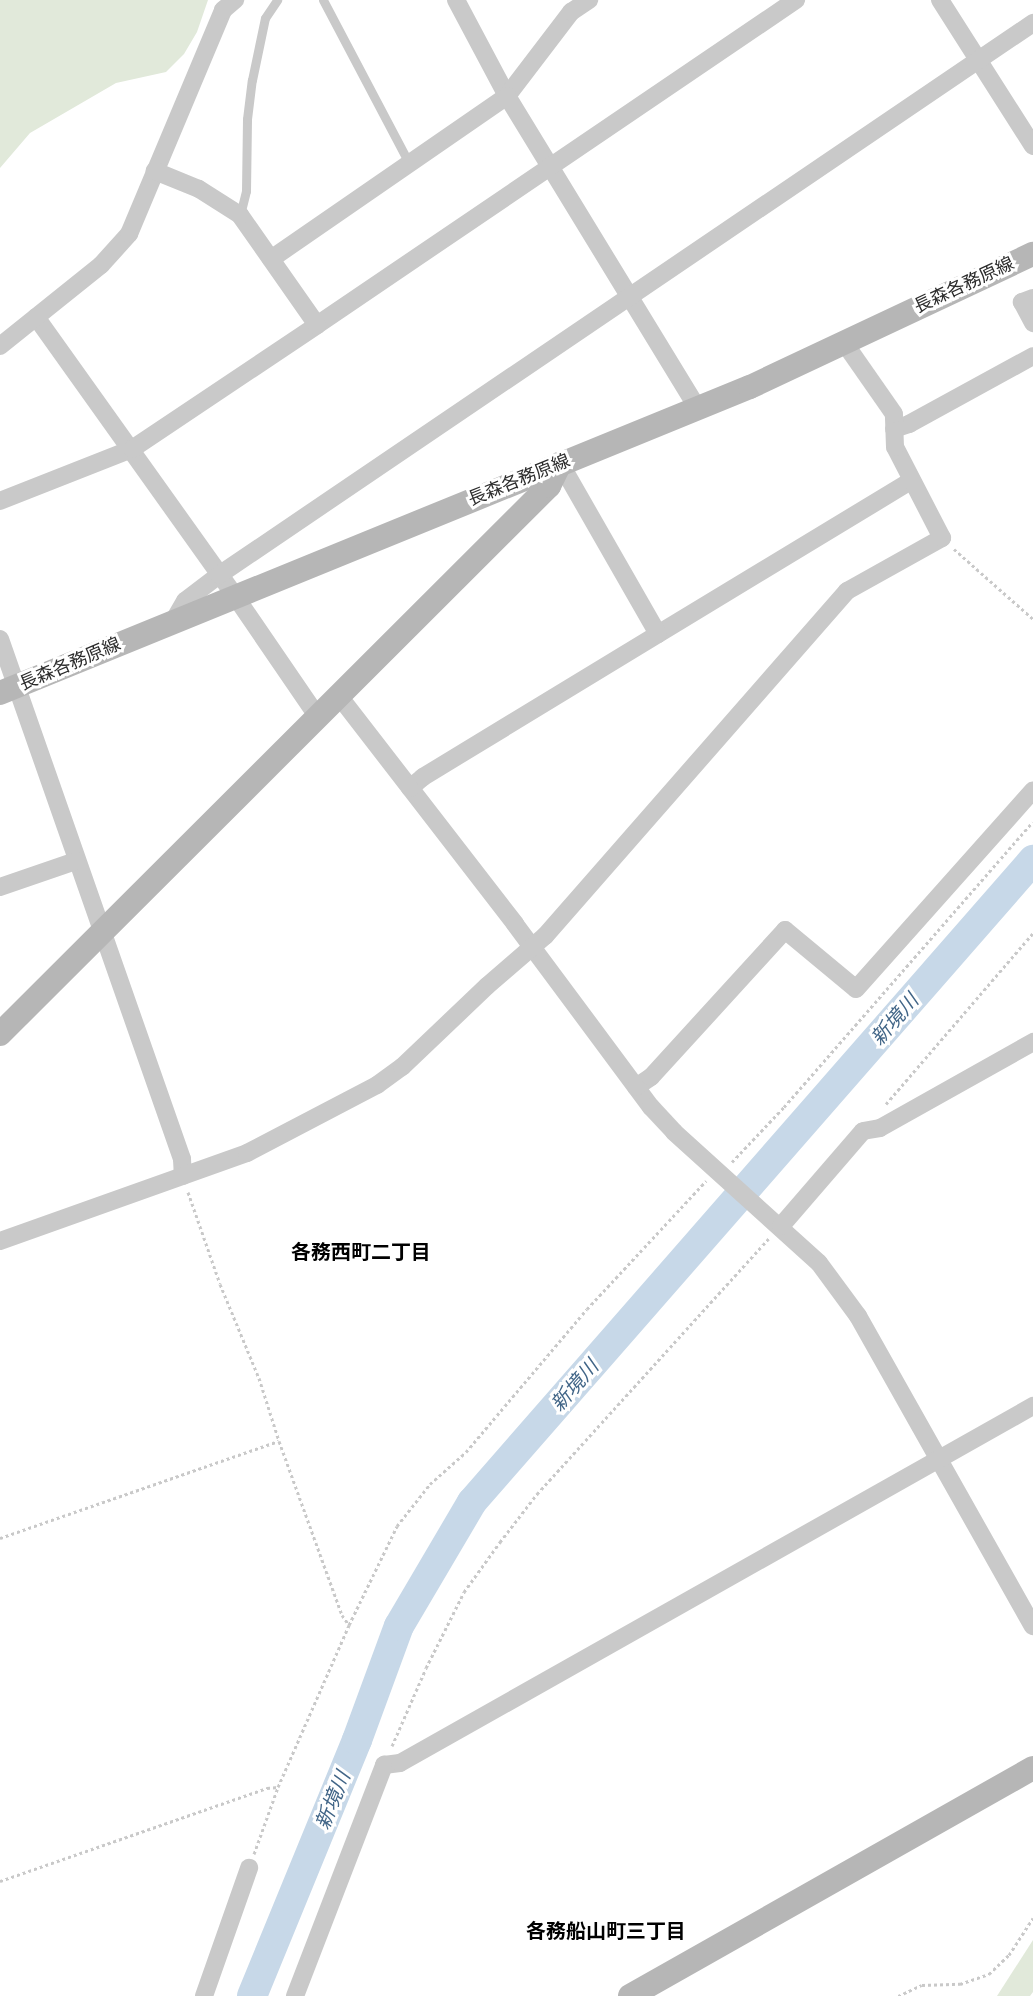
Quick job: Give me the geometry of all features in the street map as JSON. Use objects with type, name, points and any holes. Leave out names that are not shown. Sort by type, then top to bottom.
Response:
[{"type":"street","points":[[0,346],[101,265],[129,234],[223,10],[235,0]]},
{"type":"street","points":[[456,0],[507,96],[698,409]]},
{"type":"street","points":[[271,259],[507,96],[571,12],[589,0]]},
{"type":"street","points":[[0,501],[132,449],[796,0]]},
{"type":"street","points":[[940,0],[1033,146]]},
{"type":"street","points":[[174,620],[185,601],[219,575],[978,58],[1033,23]]},
{"type":"street","points":[[155,171],[199,189],[240,215],[316,325]]},
{"type":"street","name":"長森各務原線","points":[[9,689],[560,463],[698,409],[1033,254]]},
{"type":"street","points":[[1033,297],[1022,302],[1033,323]]},
{"type":"street","points":[[36,317],[236,596],[318,717]]},
{"type":"street","points":[[0,1241],[247,1153],[377,1085],[428,1045],[487,986],[532,947],[847,591],[942,538],[895,447],[894,414],[843,341]]},
{"type":"street","points":[[894,429],[909,424],[1033,356]]},
{"type":"street","points":[[560,463],[658,634]]},
{"type":"street","points":[[0,1034],[549,486],[560,463]]},
{"type":"street","points":[[410,788],[423,777],[911,481]]},
{"type":"street","points":[[0,639],[9,689],[76,861],[182,1159],[183,1176]]},
{"type":"street","points":[[339,696],[532,947],[636,1087],[674,1132],[781,1226],[819,1263],[858,1316],[1033,1626]]},
{"type":"street","points":[[636,1087],[651,1077],[785,930],[856,989],[1033,790]]},
{"type":"street","points":[[0,887],[76,861]]},
{"type":"street","points":[[781,1226],[863,1131],[880,1128],[1033,1042]]},
{"type":"street","points":[[294,1996],[384,1764],[400,1763],[1033,1406]]},
{"type":"street","points":[[630,1996],[1033,1768]]},
{"type":"street","points":[[204,1996],[249,1868]]},
{"type":"lane","points":[[240,215],[246,191],[247,119],[252,80],[265,18],[277,0]]},
{"type":"lane","points":[[323,0],[409,163]]},
{"type":"path","points":[[942,538],[1033,619]]},
{"type":"path","points":[[249,1868],[278,1787],[349,1625],[397,1526],[430,1484],[466,1452],[587,1309],[722,1176],[1033,822]]},
{"type":"path","points":[[863,1131],[1033,933]]},
{"type":"path","points":[[183,1176],[220,1284],[259,1378],[279,1441],[342,1615],[349,1625]]},
{"type":"path","points":[[384,1764],[426,1668],[464,1592],[500,1542],[537,1494],[781,1226]]},
{"type":"path","points":[[0,1538],[279,1441]]},
{"type":"path","points":[[0,1881],[267,1788],[278,1787]]},
{"type":"path","points":[[898,1996],[922,1985],[960,1984],[989,1974],[1009,1955],[1033,1918]]},
{"type":"green space","points":[[0,0],[208,0],[197,32],[184,54],[166,72],[116,83],[30,133],[0,168]]},
{"type":"green space","points":[[1033,1940],[1033,1992],[1030,1996],[997,1996]]},
{"type":"waterway","name":"新境川","points":[[252,1996],[357,1740],[399,1626],[472,1502],[1033,860]]},
{"type":"district","name":"各務西町二丁目","points":[[361,1251]]},
{"type":"district","name":"各務船山町三丁目","points":[[606,1930]]}]
